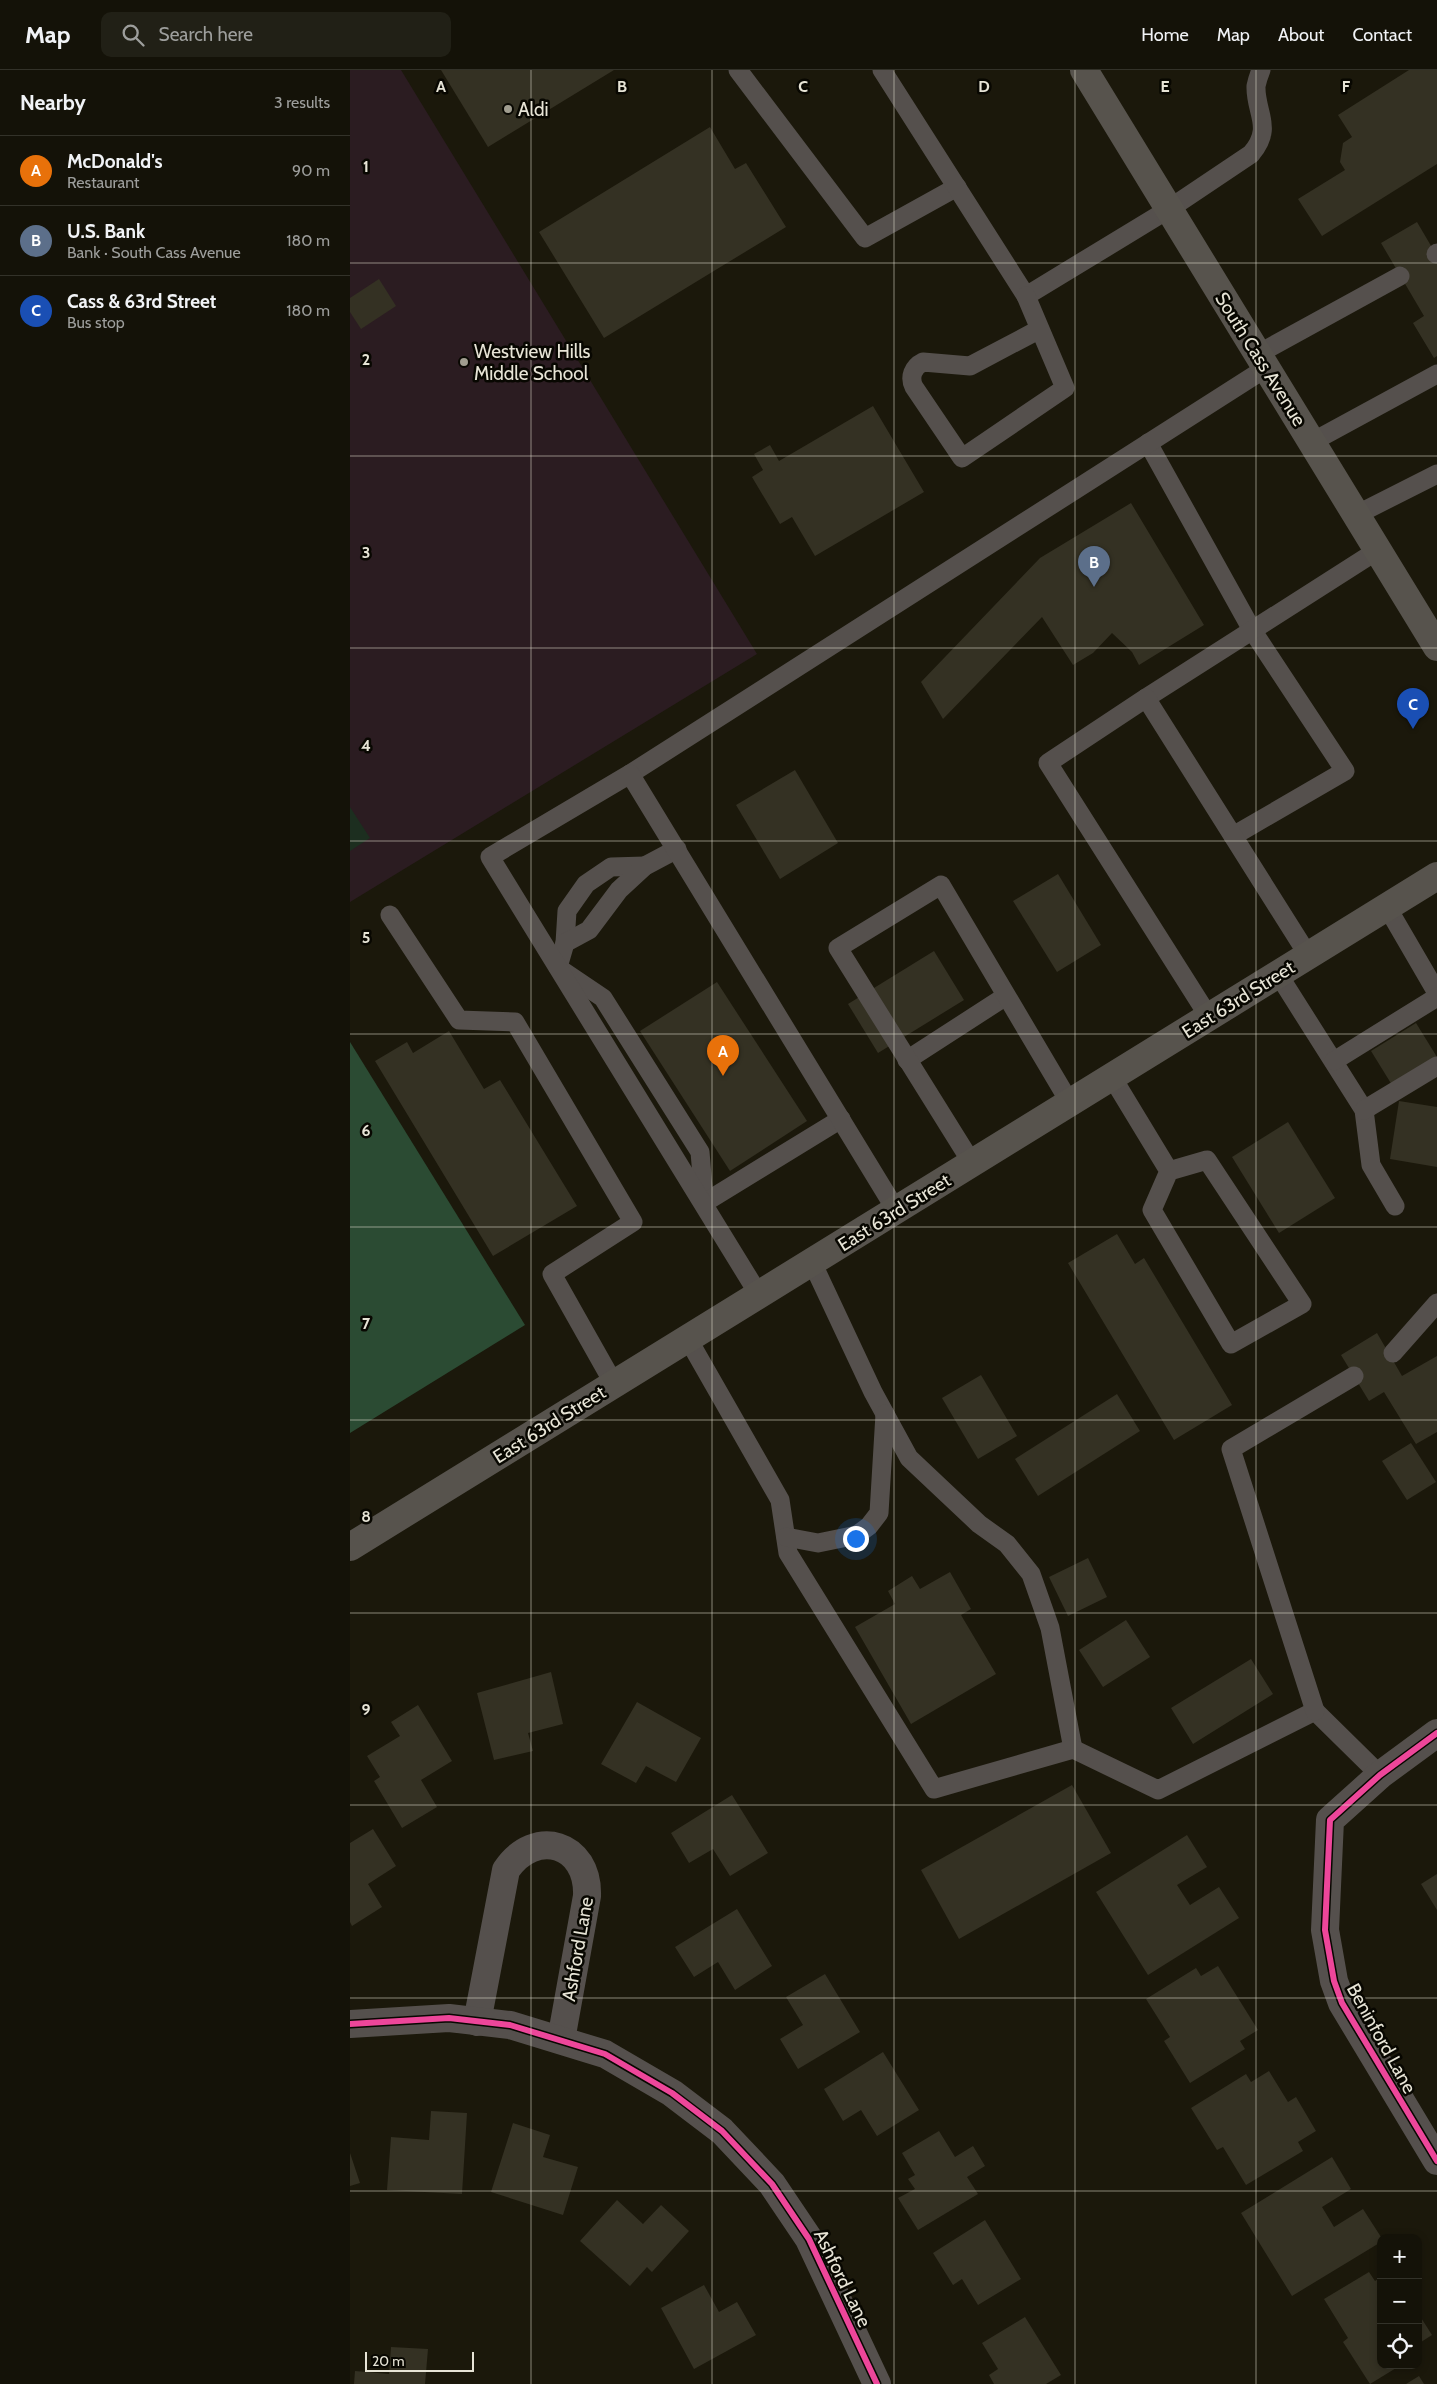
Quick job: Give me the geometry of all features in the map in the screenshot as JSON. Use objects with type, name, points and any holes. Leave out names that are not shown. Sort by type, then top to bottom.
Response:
[{"type":"main road","name":"South Cass Avenue","points":[[1084,70],[1437,647]]},
{"type":"main road","name":"East 63rd Street","points":[[350,1547],[1437,876]]},
{"type":"street","name":"Beninford Lane","points":[[1437,1733],[1380,1775],[1330,1820],[1326,1930],[1327,1949],[1334,1981],[1342,2003],[1437,2162]]},
{"type":"street","name":"Ashford Lane","points":[[477,2022],[506,1870],[514,1858],[525,1850],[538,1845],[552,1846],[565,1849],[576,1857],[583,1869],[587,1882],[587,1896],[561,2040]]},
{"type":"street","name":"Ashford Lane","points":[[350,2024],[449,2018],[510,2025],[606,2054],[672,2093],[722,2131],[772,2184],[809,2239],[877,2384]]},
{"type":"lane","points":[[738,70],[865,238],[957,187]]},
{"type":"lane","points":[[882,70],[1026,296],[1040,329],[1065,388],[962,458],[914,387],[911,379],[915,369],[923,362],[962,366],[978,363],[1040,329]]},
{"type":"lane","points":[[1026,296],[1169,209],[1251,154],[1258,145],[1264,124],[1256,86],[1261,70]]},
{"type":"lane","points":[[758,1295],[704,1203],[490,857],[630,774],[1148,443],[1262,361],[1400,276]]},
{"type":"lane","points":[[1312,442],[1437,374]]},
{"type":"lane","points":[[1148,443],[1252,630],[1345,771],[1233,836]]},
{"type":"lane","points":[[1356,515],[1437,474]]},
{"type":"lane","points":[[1209,1017],[1048,764],[1146,698],[1378,550]]},
{"type":"lane","points":[[1146,698],[1308,955]]},
{"type":"lane","points":[[630,774],[896,1210]]},
{"type":"lane","points":[[565,943],[589,930],[619,890],[645,866],[677,849]]},
{"type":"lane","points":[[558,967],[565,943],[567,911],[586,884],[611,867],[645,866]]},
{"type":"lane","points":[[972,1163],[838,948],[941,885],[1070,1103]]},
{"type":"lane","points":[[1387,907],[1437,993]]},
{"type":"lane","points":[[390,915],[459,1020],[515,1022],[633,1222],[552,1274],[614,1384]]},
{"type":"lane","points":[[1278,974],[1364,1110],[1371,1165],[1395,1206]]},
{"type":"lane","points":[[907,1060],[1006,996]]},
{"type":"lane","points":[[1334,1060],[1437,997]]},
{"type":"lane","points":[[1364,1110],[1437,1066]]},
{"type":"lane","points":[[1112,1077],[1169,1171]]},
{"type":"lane","points":[[704,1203],[841,1119]]},
{"type":"lane","points":[[1207,1160],[1302,1304],[1232,1344],[1152,1210],[1169,1171],[1207,1160]]},
{"type":"lane","points":[[812,1262],[885,1414],[909,1458],[979,1524],[1007,1544],[1032,1574],[1050,1628],[1072,1749]]},
{"type":"lane","points":[[1393,1353],[1437,1303]]},
{"type":"lane","points":[[688,1338],[780,1500],[788,1553],[934,1789],[1072,1749],[1158,1790],[1315,1711]]},
{"type":"lane","points":[[1354,1376],[1231,1449],[1315,1711],[1380,1775]]},
{"type":"lane","points":[[786,1537],[818,1543],[857,1535],[869,1526],[879,1513],[885,1414]]},
{"type":"shaded area","name":"Westview Hills Middle School","points":[[350,70],[401,70],[757,654],[350,902]]},
{"type":"green space","points":[[350,807],[370,838],[350,851]]},
{"type":"green space","points":[[350,1042],[525,1325],[350,1433]]},
{"type":"building","name":"Aldi","points":[[441,70],[614,70],[488,147]]},
{"type":"building","points":[[1409,70],[1437,70],[1437,164],[1322,236],[1298,199],[1345,170],[1340,162],[1343,143],[1352,137],[1338,115]]},
{"type":"building","points":[[710,127],[735,169],[746,163],[786,227],[604,338],[539,232]]},
{"type":"building","points":[[1417,222],[1437,256],[1437,356],[1434,358],[1413,323],[1424,316],[1381,243]]},
{"type":"building","points":[[379,279],[396,306],[361,329],[350,312],[350,298]]},
{"type":"building","points":[[873,406],[924,492],[815,556],[792,517],[780,524],[752,477],[763,470],[754,454],[770,445],[779,461]]},
{"type":"building","points":[[1131,503],[1204,625],[1139,665],[1132,652],[1112,633],[1093,653],[1073,665],[1042,617],[943,719],[921,682],[1040,558]]},
{"type":"building","points":[[795,770],[838,843],[780,879],[736,805]]},
{"type":"building","points":[[1058,874],[1101,945],[1057,972],[1013,901]]},
{"type":"building","points":[[934,951],[964,1000],[878,1053],[848,1004]]},
{"type":"building","points":[[717,982],[807,1121],[730,1171],[640,1031]]},
{"type":"building","points":[[1416,1023],[1437,1057],[1392,1085],[1371,1051]]},
{"type":"building","points":[[449,1031],[484,1089],[500,1080],[577,1206],[493,1256],[375,1061],[407,1042],[413,1053]]},
{"type":"building","points":[[1399,1101],[1437,1107],[1437,1167],[1390,1159]]},
{"type":"building","points":[[1288,1122],[1335,1198],[1279,1233],[1232,1157]]},
{"type":"building","points":[[1117,1234],[1135,1264],[1144,1258],[1232,1405],[1174,1440],[1068,1263]]},
{"type":"building","points":[[1377,1333],[1402,1376],[1437,1356],[1437,1432],[1416,1444],[1384,1392],[1369,1401],[1341,1355]]},
{"type":"building","points":[[981,1375],[1017,1436],[978,1459],[942,1398]]},
{"type":"building","points":[[1117,1394],[1140,1431],[1038,1496],[1015,1459]]},
{"type":"building","points":[[1411,1443],[1436,1482],[1407,1500],[1382,1461]]},
{"type":"building","points":[[1088,1558],[1107,1597],[1068,1616],[1049,1577]]},
{"type":"building","points":[[950,1572],[971,1609],[961,1615],[996,1674],[911,1724],[855,1627],[895,1604],[888,1591],[912,1576],[920,1589]]},
{"type":"building","points":[[1126,1620],[1150,1657],[1103,1687],[1079,1650]]},
{"type":"building","points":[[1251,1659],[1273,1694],[1193,1744],[1171,1708]]},
{"type":"building","points":[[551,1672],[563,1724],[528,1733],[533,1751],[494,1760],[477,1693]]},
{"type":"building","points":[[637,1702],[701,1738],[676,1782],[646,1766],[636,1783],[601,1764]]},
{"type":"building","points":[[418,1705],[452,1761],[421,1780],[437,1807],[402,1828],[374,1781],[380,1777],[367,1756],[400,1736],[391,1722]]},
{"type":"building","points":[[1072,1785],[1111,1853],[959,1939],[921,1870]]},
{"type":"building","points":[[732,1795],[768,1853],[730,1876],[713,1849],[689,1863],[671,1833]]},
{"type":"building","points":[[373,1829],[396,1866],[368,1884],[382,1907],[352,1926],[350,1922],[350,1843]]},
{"type":"building","points":[[1187,1835],[1207,1867],[1177,1885],[1190,1905],[1219,1887],[1239,1918],[1148,1975],[1096,1892]]},
{"type":"building","points":[[1437,1874],[1437,1910],[1421,1884]]},
{"type":"building","points":[[737,1909],[772,1966],[735,1990],[718,1962],[694,1977],[675,1947]]},
{"type":"building","points":[[1218,1966],[1258,2030],[1240,2041],[1245,2049],[1190,2083],[1164,2041],[1170,2037],[1146,1999],[1196,1968],[1201,1976]]},
{"type":"building","points":[[825,1974],[860,2032],[798,2069],[780,2039],[803,2025],[786,1997]]},
{"type":"building","points":[[883,2052],[919,2110],[877,2136],[861,2110],[843,2121],[824,2089]]},
{"type":"building","points":[[1269,2071],[1288,2102],[1296,2097],[1316,2131],[1298,2142],[1303,2151],[1246,2185],[1223,2147],[1217,2150],[1191,2108],[1246,2074],[1251,2082]]},
{"type":"building","points":[[431,2111],[467,2113],[462,2194],[387,2190],[391,2137],[429,2140]]},
{"type":"building","points":[[513,2123],[550,2135],[543,2157],[578,2167],[563,2215],[491,2192]]},
{"type":"building","points":[[939,2131],[955,2157],[973,2146],[985,2166],[967,2177],[978,2194],[918,2230],[898,2198],[915,2189],[908,2179],[915,2175],[902,2153]]},
{"type":"building","points":[[350,2153],[360,2183],[350,2186]]},
{"type":"building","points":[[1332,2157],[1351,2189],[1322,2207],[1334,2227],[1363,2209],[1379,2234],[1377,2234],[1377,2244],[1292,2296],[1241,2213]]},
{"type":"building","points":[[617,2200],[643,2224],[661,2205],[689,2231],[652,2272],[647,2267],[630,2286],[580,2241]]},
{"type":"building","points":[[985,2220],[1021,2279],[978,2305],[962,2279],[953,2285],[933,2253]]},
{"type":"building","points":[[1369,2272],[1375,2281],[1377,2280],[1377,2369],[1394,2369],[1370,2384],[1343,2342],[1348,2338],[1324,2299]]},
{"type":"building","points":[[704,2285],[719,2312],[737,2302],[756,2335],[694,2369],[661,2308]]},
{"type":"building","points":[[1025,2317],[1061,2375],[1046,2384],[994,2384],[989,2375],[998,2369],[982,2343]]},
{"type":"building","points":[[1422,2319],[1432,2335],[1422,2341]]},
{"type":"building","points":[[391,2347],[428,2349],[425,2384],[354,2384],[355,2371],[389,2374]]},
{"type":"building","points":[[1419,2376],[1424,2384],[1406,2384]]},
{"type":"cycle path","points":[[1437,1733],[1380,1775],[1330,1820],[1325,1930],[1334,1981],[1342,2003],[1437,2161]]},
{"type":"cycle path","points":[[350,2024],[449,2018],[510,2025],[605,2054],[672,2093],[722,2131],[772,2184],[809,2239],[877,2384]]},
{"type":"place","name":"Aldi","points":[[508,109]]},
{"type":"place","name":"Westview Hills Middle School","points":[[464,362]]},
{"type":"place","name":"U.S. Bank","points":[[1094,587]]},
{"type":"place","name":"Cass & 63rd Street","points":[[1413,729]]},
{"type":"place","name":"McDonald's","points":[[723,1076]]}]
